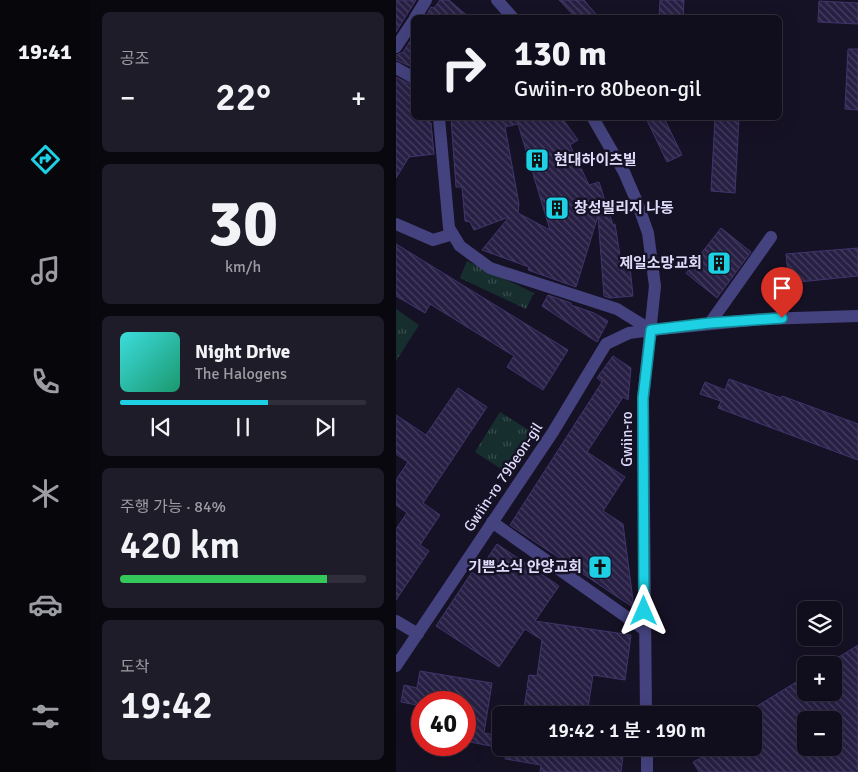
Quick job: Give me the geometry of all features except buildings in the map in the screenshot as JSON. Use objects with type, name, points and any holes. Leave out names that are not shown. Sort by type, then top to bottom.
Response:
[{"type":"street","points":[[417,15],[426,0]]},
{"type":"street","points":[[497,0],[510,15]]},
{"type":"street","points":[[396,47],[411,24]]},
{"type":"street","points":[[396,68],[411,76]]},
{"type":"street","points":[[439,120],[449,228],[460,246],[490,268],[617,309],[651,330]]},
{"type":"street","name":"Gwiin-ro","points":[[594,120],[624,172],[648,233],[655,286],[643,398],[646,706]]},
{"type":"street","points":[[396,224],[433,240],[453,234]]},
{"type":"street","points":[[710,323],[771,237]]},
{"type":"street","name":"Gwiin-ro 79beon-gil","points":[[396,666],[553,432],[606,344],[629,333],[710,323],[762,319],[858,316]]},
{"type":"street","points":[[492,522],[645,630]]},
{"type":"street","points":[[396,620],[418,634]]},
{"type":"street","points":[[647,756],[647,772]]},
{"type":"green space","points":[[467,261],[534,293],[526,309],[460,278]]},
{"type":"green space","points":[[396,309],[419,325],[396,361]]},
{"type":"green space","points":[[500,412],[535,434],[509,474],[475,452]]},
{"type":"place","name":"현대하이츠빌","points":[[537,160]]},
{"type":"place","name":"창성빌리지 나동","points":[[557,208]]},
{"type":"place","name":"제일소망교회","points":[[719,263]]},
{"type":"place","name":"기쁜소식 안양교회","points":[[600,567]]},
{"type":"route","points":[[644,611],[643,398],[651,330],[710,323],[782,318]]}]
